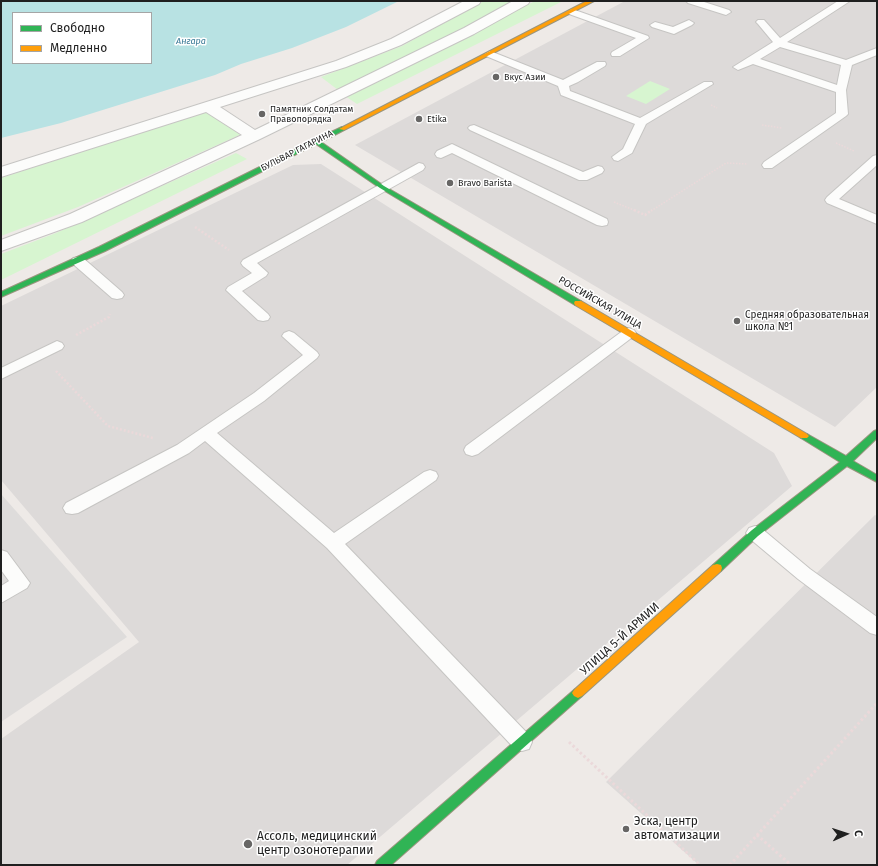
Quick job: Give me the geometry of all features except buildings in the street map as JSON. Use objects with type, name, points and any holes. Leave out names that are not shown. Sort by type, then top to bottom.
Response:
[{"type":"street","points":[[1,172],[341,64],[396,42],[474,1]]},
{"type":"street","points":[[1,246],[76,218],[254,136],[468,31],[523,1]]},
{"type":"street","name":"БУЛЬВАР ГАГАРИНА","points":[[1,295],[78,261],[490,54],[591,1]]},
{"type":"street","points":[[207,106],[254,136]]},
{"type":"street","name":"РОССИЙСКАЯ УЛИЦА","points":[[316,141],[382,187],[877,479]]},
{"type":"street","name":"УЛИЦА 5-Й АРМИИ","points":[[381,865],[546,721],[755,533],[847,461],[877,433]]},
{"type":"lane","points":[[691,1],[710,10],[726,12]]},
{"type":"lane","points":[[710,10],[727,1]]},
{"type":"lane","points":[[738,67],[780,43],[845,1]]},
{"type":"lane","points":[[572,12],[644,38],[616,54]]},
{"type":"lane","points":[[761,22],[780,43],[847,63],[877,51]]},
{"type":"lane","points":[[655,25],[674,31],[689,24]]},
{"type":"lane","points":[[490,54],[509,64],[563,84],[574,80],[601,64]]},
{"type":"lane","points":[[752,60],[841,90]]},
{"type":"lane","points":[[768,166],[842,114],[841,90],[847,63]]},
{"type":"lane","points":[[563,84],[565,92],[641,122]]},
{"type":"lane","points":[[618,157],[628,151],[641,122],[708,84]]},
{"type":"lane","points":[[812,121],[823,126]]},
{"type":"lane","points":[[474,128],[583,177],[598,170]]},
{"type":"lane","points":[[441,154],[452,148],[602,222]]},
{"type":"lane","points":[[877,159],[831,200],[877,220]]},
{"type":"lane","points":[[263,317],[233,290],[261,273],[248,263],[419,167]]},
{"type":"lane","points":[[78,261],[117,294]]},
{"type":"lane","points":[[472,450],[629,333]]},
{"type":"lane","points":[[72,508],[183,449],[259,397],[312,355],[289,336]]},
{"type":"lane","points":[[1,374],[57,346]]},
{"type":"lane","points":[[206,433],[333,543],[522,742]]},
{"type":"lane","points":[[333,543],[430,476]]},
{"type":"lane","points":[[755,533],[804,574],[877,628]]},
{"type":"lane","points":[[1,558],[21,583],[1,595]]},
{"type":"path","points":[[612,201],[645,215],[726,163],[768,166]]},
{"type":"path","points":[[174,213],[248,263]]},
{"type":"path","points":[[57,346],[109,317],[117,294]]},
{"type":"path","points":[[40,354],[108,426],[147,436],[183,449]]},
{"type":"path","points":[[730,865],[877,703]]},
{"type":"path","points":[[546,721],[700,865]]},
{"type":"path","points":[[757,835],[791,865]]},
{"type":"shaded area","points":[[625,1],[877,1],[877,387],[835,427],[355,145]]},
{"type":"shaded area","points":[[321,164],[774,453],[792,486],[347,865],[1,865],[1,739],[139,642],[1,480],[1,306],[293,165]]},
{"type":"shaded area","points":[[1,494],[127,637],[1,722]]},
{"type":"shaded area","points":[[875,515],[877,516],[877,865],[699,865],[606,782]]},
{"type":"green space","points":[[484,1],[517,1],[418,53],[338,90],[321,77],[402,46]]},
{"type":"green space","points":[[535,1],[563,1],[357,104],[345,96]]},
{"type":"green space","points":[[650,81],[670,89],[646,104],[626,96]]},
{"type":"green space","points":[[206,111],[242,134],[78,207],[1,236],[1,178]]},
{"type":"green space","points":[[236,153],[247,159],[1,280],[1,254],[56,233]]},
{"type":"water","name":"Ангара","points":[[1,1],[399,1],[346,27],[292,48],[241,64],[215,75],[61,123],[1,138]]},
{"type":"traffic: fast","points":[[1,295],[102,249],[342,129]]},
{"type":"traffic: fast","points":[[316,141],[382,187],[578,303]]},
{"type":"traffic: fast","points":[[717,568],[755,533],[847,461],[877,433]]},
{"type":"traffic: fast","points":[[804,436],[877,479]]},
{"type":"traffic: fast","points":[[381,865],[578,693]]},
{"type":"traffic: slow","points":[[342,129],[591,1]]},
{"type":"traffic: slow","points":[[578,303],[804,436]]},
{"type":"traffic: slow","points":[[578,693],[717,568]]},
{"type":"place","name":"Вкус Азии","points":[[496,77]]},
{"type":"place","name":"Памятник Солдатам Правопорядка","points":[[262,114]]},
{"type":"place","name":"Etika","points":[[419,119]]},
{"type":"place","name":"Bravo Barista","points":[[450,183]]},
{"type":"place","name":"Средняя образовательная школа №1","points":[[737,321]]},
{"type":"place","name":"Эска, центр автоматизации","points":[[626,829]]},
{"type":"place","name":"Ассоль, медицинский центр озонотерапии","points":[[248,844]]}]
